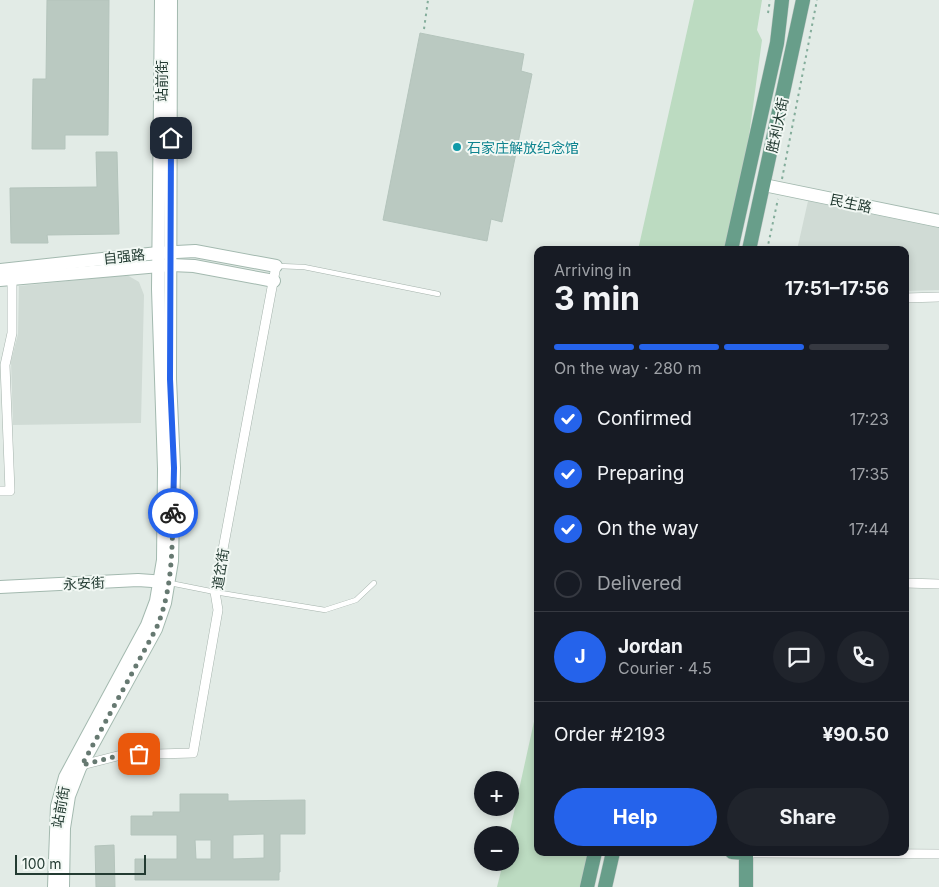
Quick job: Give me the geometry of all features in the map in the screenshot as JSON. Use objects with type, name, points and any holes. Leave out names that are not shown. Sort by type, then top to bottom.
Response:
[{"type":"main road","name":"站前街","points":[[54,887],[57,806],[65,777],[77,764],[156,629],[162,614],[164,582],[172,561],[174,468],[164,259],[161,0]]},
{"type":"main road","name":"站前街","points":[[164,259],[171,0]]},
{"type":"main road","name":"胜利大街","points":[[732,246],[776,43],[782,0]]},
{"type":"main road","name":"胜利大街","points":[[750,246],[803,0]]},
{"type":"main road","name":"民生路","points":[[764,184],[939,220]]},
{"type":"main road","name":"自强路","points":[[6,280],[164,259],[195,251],[276,266]]},
{"type":"main road","name":"自强路","points":[[0,270],[164,259],[274,281]]},
{"type":"main road","name":"永安街","points":[[0,587],[138,580],[164,582]]},
{"type":"main road","name":"站前街","points":[[63,887],[66,807],[77,764]]},
{"type":"main road","points":[[587,887],[594,856]]},
{"type":"main road","points":[[605,887],[612,856]]},
{"type":"main road","points":[[746,856],[746,887]]},
{"type":"street","name":"道岔街","points":[[77,764],[121,755],[193,753],[218,610],[215,592],[276,266]]},
{"type":"street","points":[[0,491],[10,491],[5,365],[12,333],[6,280]]},
{"type":"street","points":[[909,298],[939,297]]},
{"type":"street","points":[[909,583],[939,584]]},
{"type":"street","points":[[909,854],[939,854]]},
{"type":"lane","points":[[276,266],[304,267],[438,294]]},
{"type":"lane","points":[[164,582],[325,610],[356,600],[374,583]]},
{"type":"path","points":[[424,28],[428,0]]},
{"type":"path","name":"胜利大街","points":[[768,246],[817,0]]},
{"type":"shaded area","points":[[808,201],[939,228],[939,290],[909,291],[909,246],[798,246]]},
{"type":"shaded area","points":[[127,275],[139,282],[144,295],[141,423],[13,425],[11,361],[18,334],[19,286]]},
{"type":"green space","points":[[694,0],[762,0],[757,30],[762,40],[746,158],[726,246],[639,246]]},
{"type":"green space","points":[[534,722],[534,856],[588,856],[582,887],[497,887],[501,871],[519,871],[519,826],[511,826],[513,816],[519,816],[519,790]]},
{"type":"building","points":[[47,0],[109,0],[108,135],[65,135],[65,149],[32,149],[33,79],[46,79]]},
{"type":"building","name":"石家庄解放纪念馆","points":[[420,33],[524,54],[521,71],[532,74],[502,222],[491,219],[487,241],[383,220]]},
{"type":"building","points":[[96,152],[117,152],[119,234],[47,235],[48,243],[11,243],[10,188],[97,187]]},
{"type":"building","points":[[180,794],[228,794],[228,801],[305,800],[305,834],[280,834],[279,880],[135,880],[135,859],[177,859],[177,835],[131,835],[131,816],[153,816],[153,812],[180,812]],"holes":[[[264,834],[264,858],[233,859],[233,835]],[[195,840],[211,840],[211,859],[196,859]]]},
{"type":"building","points":[[114,845],[115,887],[96,887],[95,846]]},
{"type":"way so far","points":[[139,754],[121,755],[82,765],[156,629],[162,614],[172,561],[173,513]]},
{"type":"place","name":"石家庄解放纪念馆","points":[[457,147]]},
{"type":"route","points":[[171,138],[170,379],[174,468],[173,513]]}]
